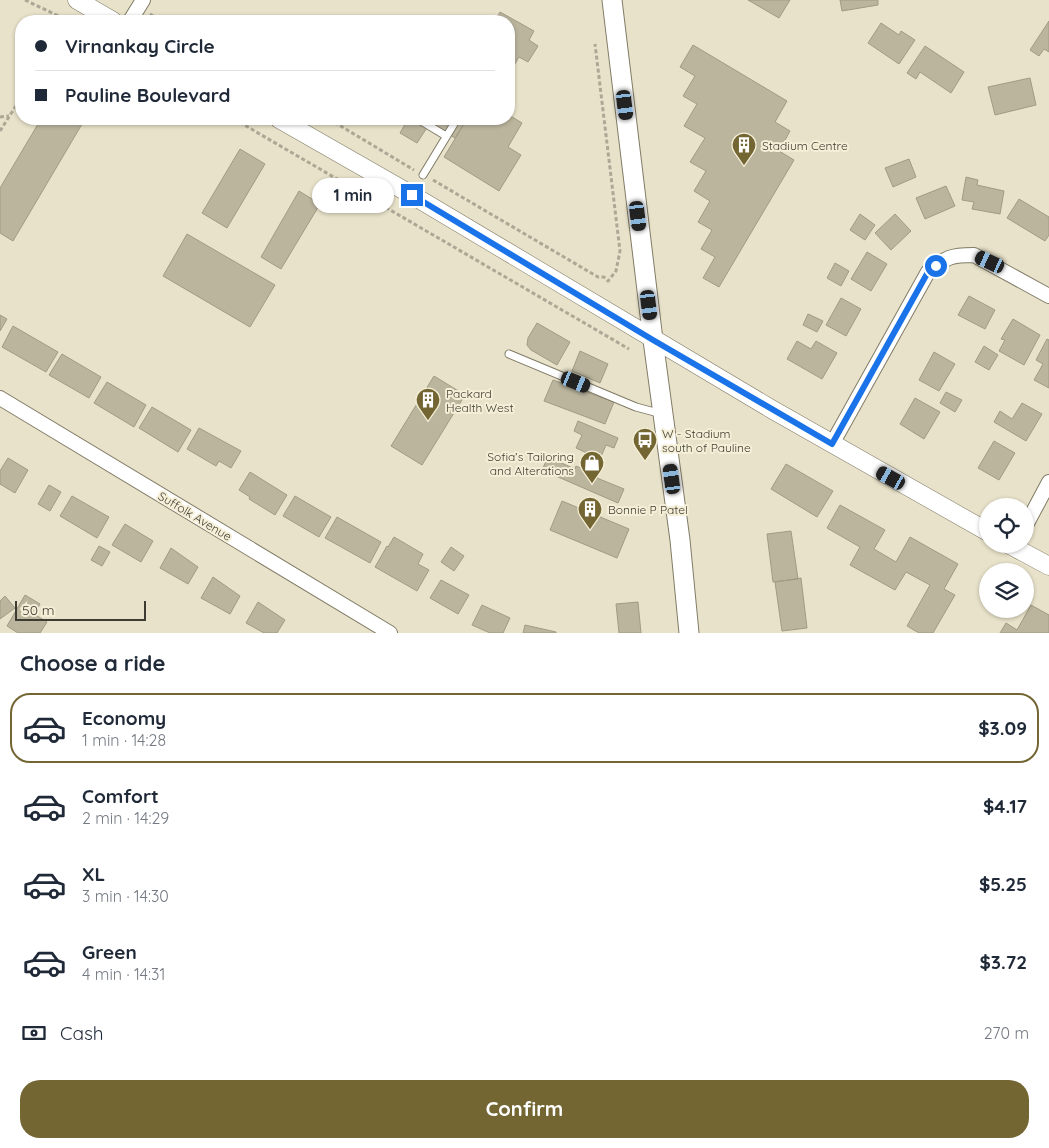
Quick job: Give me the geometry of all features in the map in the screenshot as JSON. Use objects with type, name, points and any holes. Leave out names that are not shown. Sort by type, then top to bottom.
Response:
[{"type":"main road","points":[[612,0],[653,340],[680,540],[689,633]]},
{"type":"street","points":[[77,0],[103,15]]},
{"type":"street","points":[[133,15],[142,0]]},
{"type":"street","points":[[289,125],[464,226],[653,340],[979,527]]},
{"type":"street","points":[[832,444],[928,272],[944,259],[962,255],[974,255],[1049,296]]},
{"type":"street","name":"Suffolk Avenue","points":[[0,398],[390,633]]},
{"type":"street","points":[[1034,510],[1049,482]]},
{"type":"street","points":[[1026,553],[1049,566]]},
{"type":"lane","points":[[428,125],[446,136]]},
{"type":"lane","points":[[423,175],[453,125]]},
{"type":"lane","points":[[509,354],[636,407],[664,415]]},
{"type":"path","points":[[24,0],[56,15]]},
{"type":"path","points":[[339,125],[598,276],[608,280],[616,271],[620,251],[595,44]]},
{"type":"path","points":[[0,132],[15,107]]},
{"type":"path","points":[[0,117],[9,116]]},
{"type":"path","points":[[244,125],[629,349]]},
{"type":"building","points":[[748,0],[790,0],[779,18]]},
{"type":"building","points":[[840,0],[878,0],[878,5],[842,11]]},
{"type":"building","points":[[515,20],[534,31],[529,40],[538,46],[528,62],[519,57],[515,64]]},
{"type":"building","points":[[1049,21],[1049,52],[1044,49],[1039,56],[1030,50]]},
{"type":"building","points":[[881,23],[899,35],[901,31],[915,40],[899,64],[868,43]]},
{"type":"building","name":"Stadium Centre","points":[[693,45],[787,101],[775,122],[790,131],[779,151],[794,160],[719,287],[703,278],[715,257],[701,249],[712,230],[698,222],[710,201],[694,191],[706,171],[690,162],[705,138],[684,126],[697,104],[683,96],[695,76],[680,67]]},
{"type":"building","points":[[925,46],[964,72],[951,93],[920,72],[916,79],[907,73]]},
{"type":"building","points":[[1030,78],[1036,105],[995,115],[988,87]]},
{"type":"building","points":[[515,119],[522,123],[508,147],[521,155],[499,191],[444,157],[463,125],[515,125]]},
{"type":"building","points":[[37,125],[81,125],[13,241],[0,233],[0,188]]},
{"type":"building","points":[[405,125],[429,125],[417,143],[400,133]]},
{"type":"building","points":[[433,125],[463,125],[455,138]]},
{"type":"building","points":[[240,149],[265,164],[227,228],[202,213]]},
{"type":"building","points":[[909,159],[916,177],[893,187],[885,168]]},
{"type":"building","points":[[966,177],[978,180],[977,185],[1004,191],[1000,214],[972,209],[974,202],[962,200]]},
{"type":"building","points":[[946,186],[955,206],[925,219],[916,198]]},
{"type":"building","points":[[299,191],[320,204],[281,269],[261,257]]},
{"type":"building","points":[[1019,199],[1049,217],[1049,235],[1045,241],[1007,218]]},
{"type":"building","points":[[860,214],[875,225],[865,240],[850,230]]},
{"type":"building","points":[[895,214],[911,231],[891,250],[875,233]]},
{"type":"building","points":[[187,234],[275,285],[250,327],[163,276]]},
{"type":"building","points":[[867,252],[887,264],[871,291],[851,279]]},
{"type":"building","points":[[835,263],[849,271],[841,286],[827,278]]},
{"type":"building","points":[[969,296],[995,310],[985,329],[958,315]]},
{"type":"building","points":[[841,298],[861,309],[846,336],[826,325]]},
{"type":"building","points":[[808,314],[823,321],[817,332],[803,325]]},
{"type":"building","points":[[0,315],[7,319],[0,331]]},
{"type":"building","points":[[1013,319],[1040,335],[1024,365],[999,351],[1005,340],[1001,339]]},
{"type":"building","points":[[537,323],[570,342],[557,365],[531,350],[527,345],[528,338]]},
{"type":"building","points":[[13,326],[58,352],[46,372],[2,347]]},
{"type":"building","points":[[1047,339],[1049,340],[1049,388],[1034,380],[1043,364],[1036,360]]},
{"type":"building","points":[[797,341],[811,349],[816,341],[837,353],[822,379],[787,359]]},
{"type":"building","points":[[984,346],[998,355],[989,370],[975,362]]},
{"type":"building","points":[[580,351],[608,364],[600,383],[572,371]]},
{"type":"building","points":[[934,352],[955,364],[939,391],[919,380]]},
{"type":"building","points":[[62,354],[101,377],[89,398],[49,375]]},
{"type":"building","name":"Packard Health West","points":[[434,376],[465,395],[422,465],[391,446]]},
{"type":"building","points":[[553,380],[614,402],[605,424],[544,401]]},
{"type":"building","points":[[107,382],[146,405],[134,427],[94,403]]},
{"type":"building","points":[[946,392],[962,400],[955,412],[940,403]]},
{"type":"building","points":[[915,398],[940,412],[924,439],[900,424]]},
{"type":"building","points":[[1022,403],[1042,414],[1026,441],[994,422],[1000,411],[1012,419]]},
{"type":"building","points":[[152,407],[191,430],[178,452],[139,428]]},
{"type":"building","points":[[578,421],[618,438],[614,448],[606,445],[600,459],[576,448],[582,435],[574,431]]},
{"type":"building","points":[[199,428],[241,451],[231,468],[219,461],[216,466],[187,449]]},
{"type":"building","points":[[994,441],[1015,453],[999,480],[978,468]]},
{"type":"building","name":"Sofia’s Tailoring and Alterations","points":[[548,457],[575,469],[576,466],[598,475],[597,478],[624,489],[618,503],[542,470]]},
{"type":"building","points":[[8,458],[28,470],[15,493],[0,484],[0,471]]},
{"type":"building","points":[[786,464],[833,491],[817,517],[771,489]]},
{"type":"building","points":[[250,472],[287,495],[275,515],[249,499],[250,497],[239,490]]},
{"type":"building","points":[[49,485],[61,492],[50,511],[38,504]]},
{"type":"building","points":[[72,496],[109,517],[97,538],[60,516]]},
{"type":"building","points":[[295,496],[331,517],[319,537],[283,516]]},
{"type":"building","name":"Bonnie P Patel","points":[[562,501],[629,529],[617,558],[550,530]]},
{"type":"building","points":[[840,505],[885,530],[874,549],[896,562],[910,537],[958,564],[944,589],[955,595],[933,633],[919,633],[907,626],[930,585],[906,572],[895,590],[850,565],[860,547],[827,528]]},
{"type":"building","points":[[337,517],[381,542],[370,563],[325,538]]},
{"type":"building","points":[[125,524],[153,541],[141,562],[112,545]]},
{"type":"building","points":[[791,531],[798,579],[773,582],[767,534]]},
{"type":"building","points":[[394,537],[423,554],[418,564],[429,570],[417,591],[375,567]]},
{"type":"building","points":[[99,546],[110,552],[102,566],[91,560]]},
{"type":"building","points":[[451,547],[464,556],[454,571],[441,562]]},
{"type":"building","points":[[171,548],[198,567],[188,584],[160,568]]},
{"type":"building","points":[[213,577],[240,596],[230,614],[201,598]]},
{"type":"building","points":[[801,578],[807,628],[782,631],[775,582]]},
{"type":"building","points":[[441,580],[469,595],[458,614],[430,598]]},
{"type":"building","points":[[25,595],[40,604],[34,614],[47,622],[40,633],[18,633],[7,626]]},
{"type":"building","points":[[5,596],[15,608],[0,619],[0,601]]},
{"type":"building","points":[[258,602],[285,620],[277,633],[264,633],[246,623]]},
{"type":"building","points":[[638,602],[641,633],[619,633],[616,604]]},
{"type":"building","points":[[482,605],[510,618],[503,633],[490,633],[472,625]]},
{"type":"building","points":[[1034,607],[1049,615],[1049,633],[1000,633],[1006,623],[1017,630],[1024,618],[1034,618]]},
{"type":"building","points":[[525,625],[556,632],[556,633],[523,633]]},
{"type":"place","name":"Stadium Centre","points":[[744,166]]},
{"type":"place","name":"Packard Health West","points":[[428,421]]},
{"type":"place","name":"W - Stadium south of Pauline","points":[[645,461]]},
{"type":"place","name":"Sofia’s Tailoring and Alterations","points":[[592,484]]},
{"type":"place","name":"Bonnie P Patel","points":[[590,530]]},
{"type":"route","points":[[412,195],[653,340],[832,444],[928,272],[936,266]]}]
